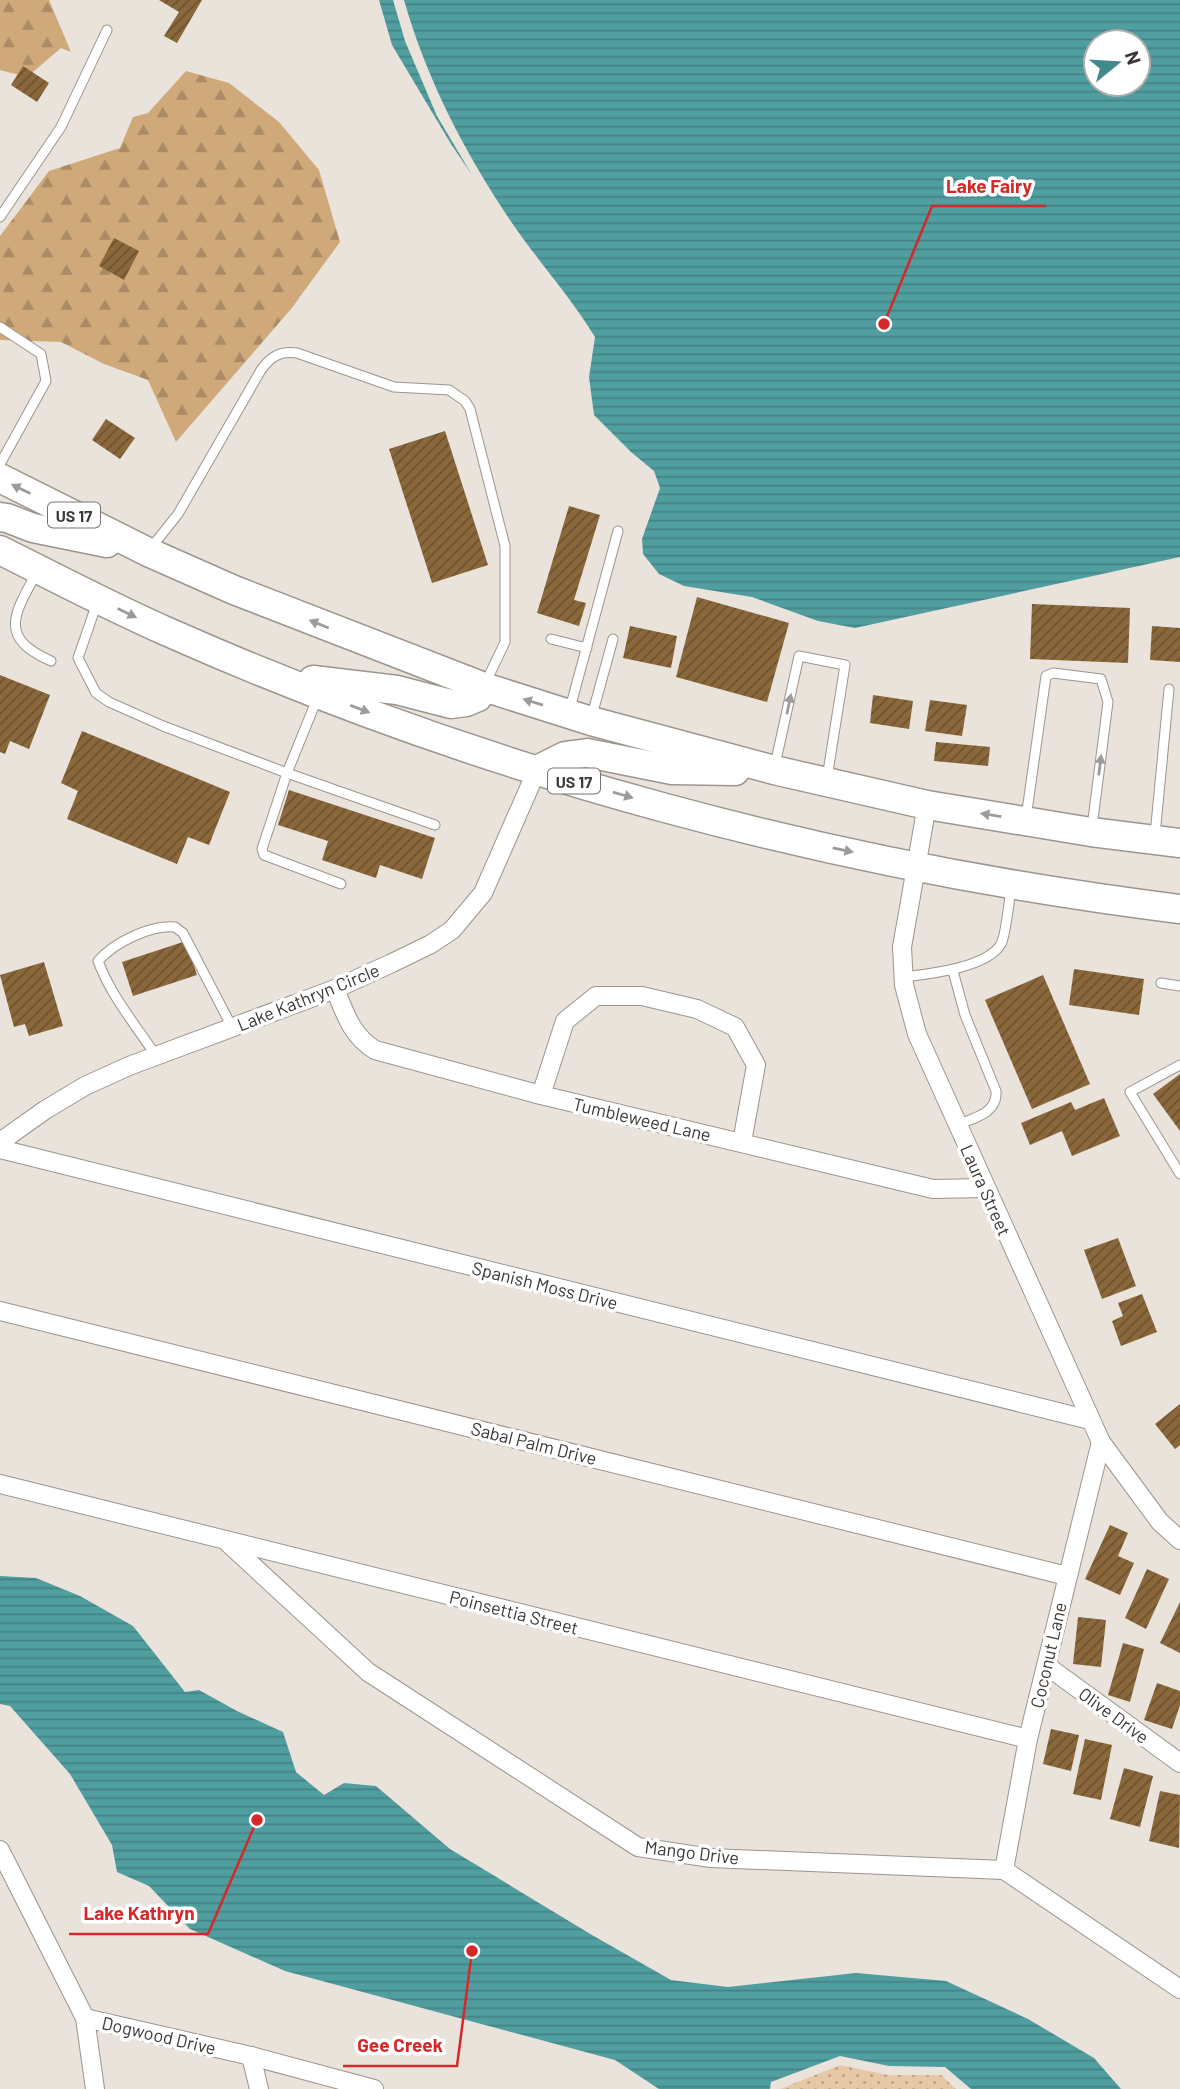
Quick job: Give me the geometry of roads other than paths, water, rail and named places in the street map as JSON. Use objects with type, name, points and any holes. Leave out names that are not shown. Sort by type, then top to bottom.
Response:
[{"type":"main road","name":"US 17","points":[[0,478],[148,552],[234,590],[484,687],[580,717],[779,771],[927,805],[1091,832],[1167,841]]},
{"type":"main road","points":[[0,517],[7,517],[33,528],[148,552]]},
{"type":"main road","name":"US 17","points":[[0,550],[167,632],[269,674],[397,723],[537,770],[690,814],[915,866],[1081,897],[1180,909]]},
{"type":"main road","points":[[269,674],[397,690],[451,704],[478,697],[484,687]]},
{"type":"main road","points":[[537,770],[565,756],[587,754],[672,770],[779,771]]},
{"type":"street","name":"Lake Kathryn Circle","points":[[0,1142],[85,1086],[156,1056],[335,989],[430,944],[452,930],[469,913],[483,893],[537,770]]},
{"type":"street","name":"Laura Street","points":[[927,805],[902,947],[904,977],[917,1034],[1101,1442],[1160,1521],[1180,1540]]},
{"type":"street","name":"Tumbleweed Lane","points":[[335,989],[352,1030],[361,1042],[374,1051],[541,1095],[933,1189],[985,1188]]},
{"type":"street","points":[[541,1095],[565,1021],[596,996],[642,996],[696,1009],[735,1027],[756,1065],[742,1142]]},
{"type":"street","name":"Spanish Moss Drive","points":[[0,1149],[1090,1420]]},
{"type":"street","name":"Sabal Palm Drive","points":[[0,1311],[1067,1576]]},
{"type":"street","name":"Coconut Lane","points":[[1004,1870],[1028,1739],[1101,1442]]},
{"type":"street","name":"Poinsettia Street","points":[[0,1484],[1028,1739]]},
{"type":"street","name":"Mango Drive","points":[[227,1542],[368,1672],[638,1847],[711,1858],[1004,1870]]},
{"type":"street","name":"Olive Drive","points":[[1047,1666],[1180,1763]]},
{"type":"street","name":"Dogwood Drive","points":[[0,1850],[85,2018],[251,2056],[374,2089]]},
{"type":"street","points":[[1004,1870],[1180,1989]]},
{"type":"street","points":[[85,2018],[95,2089]]},
{"type":"street","points":[[251,2056],[258,2089]]},
{"type":"lane","points":[[0,217],[61,127],[107,30]]},
{"type":"lane","points":[[0,327],[41,354],[46,381],[0,464]]},
{"type":"lane","points":[[148,552],[178,514],[261,370],[276,354],[297,352],[394,387],[449,390],[465,401],[470,409],[505,546],[505,642],[484,687]]},
{"type":"lane","points":[[580,717],[587,648],[618,531]]},
{"type":"lane","points":[[39,569],[15,613],[11,626],[17,641],[26,652],[51,661]]},
{"type":"lane","points":[[98,598],[78,658],[96,693],[109,702],[163,726],[435,825]]},
{"type":"lane","points":[[551,639],[587,648]]},
{"type":"lane","points":[[580,717],[613,639]]},
{"type":"lane","points":[[779,771],[799,656],[845,665],[826,782]]},
{"type":"lane","points":[[1026,821],[1046,676],[1053,673],[1101,679],[1108,702],[1091,832]]},
{"type":"lane","points":[[1167,841],[1169,688]]},
{"type":"lane","points":[[319,693],[262,849],[264,855],[341,884]]},
{"type":"lane","points":[[904,977],[953,971],[986,957],[1001,944],[1012,884]]},
{"type":"lane","points":[[156,1056],[114,996],[98,961],[105,953],[156,928],[175,927],[183,933],[232,1027]]},
{"type":"lane","points":[[953,971],[965,1015],[996,1091],[997,1100],[994,1107],[987,1112],[957,1125]]},
{"type":"lane","points":[[1161,983],[1180,986]]},
{"type":"lane","points":[[1180,1065],[1130,1092],[1180,1174]]},
{"type":"water","points":[[379,0],[393,0],[405,41],[437,116],[472,175],[392,45]]},
{"type":"water","points":[[404,0],[1180,0],[1180,557],[855,628],[818,621],[752,597],[684,586],[659,574],[643,554],[642,539],[660,488],[654,471],[594,415],[589,377],[595,337],[510,220],[462,142],[424,58]]},
{"type":"water","points":[[0,1576],[36,1578],[80,1596],[133,1626],[185,1692],[199,1690],[283,1732],[296,1772],[324,1795],[344,1783],[376,1786],[450,1849],[671,1980],[728,1987],[856,1973],[946,1981],[1028,2019],[1094,2058],[1121,2089],[971,2089],[945,2067],[889,2066],[840,2056],[771,2082],[770,2089],[659,2089],[615,2060],[285,1971],[190,1929],[149,1886],[117,1872],[112,1845],[70,1774],[10,1706],[0,1704]]},
{"type":"place","name":"Lake Fairy","points":[[884,324]]},
{"type":"place","name":"Lake Kathryn","points":[[257,1820]]},
{"type":"place","name":"Gee Creek","points":[[472,1951]]}]
